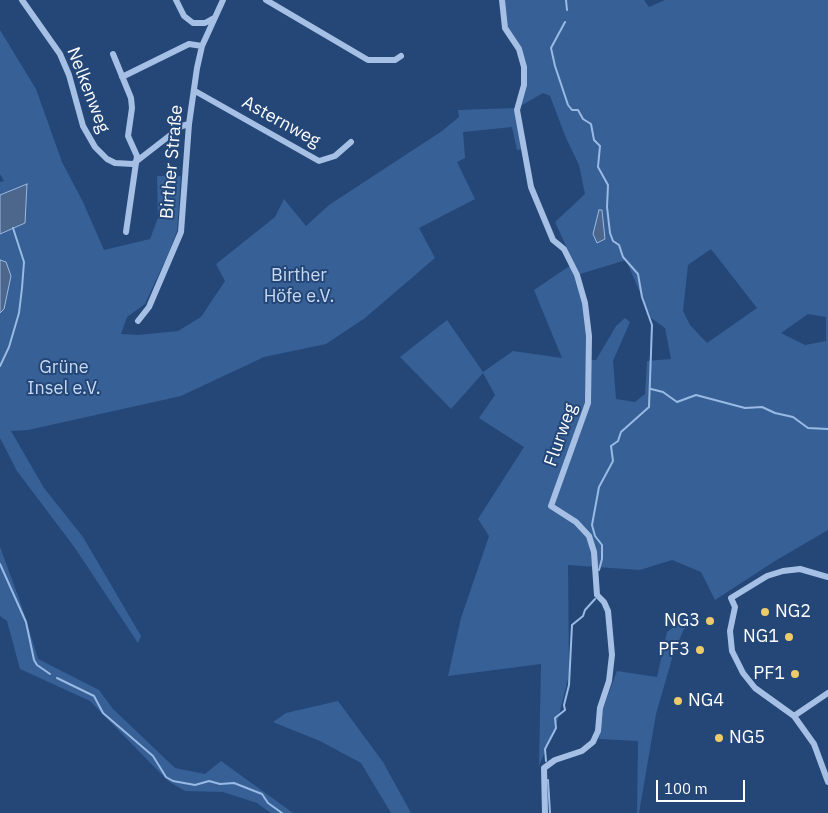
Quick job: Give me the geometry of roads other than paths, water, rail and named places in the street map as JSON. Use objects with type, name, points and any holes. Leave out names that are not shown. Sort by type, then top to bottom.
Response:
[{"type":"street","name":"Nelkenweg","points":[[22,0],[63,60],[79,117],[95,147],[107,159],[115,163],[128,164],[136,162]]},
{"type":"street","points":[[176,0],[184,16],[193,23],[205,23],[216,15]]},
{"type":"street","name":"Birther Straße","points":[[138,321],[149,307],[181,232],[189,124],[202,46],[223,0]]},
{"type":"street","points":[[266,0],[368,60],[394,60],[402,56]]},
{"type":"street","name":"Flurweg","points":[[502,0],[505,28],[519,49],[524,66],[524,85],[518,116],[531,187],[553,240],[564,249],[577,275],[585,303],[589,336],[588,403],[551,506],[576,522],[589,536],[594,552],[597,595],[604,602],[608,611],[612,655],[609,681],[600,708],[598,731],[593,742],[582,752],[555,760],[544,768],[545,813]]},
{"type":"street","points":[[122,77],[189,44],[202,46]]},
{"type":"street","points":[[112,54],[131,98],[132,108],[128,136],[137,156],[126,232]]},
{"type":"street","name":"Asternweg","points":[[195,91],[319,161],[335,156],[351,142]]},
{"type":"street","points":[[136,162],[182,126],[189,124]]},
{"type":"street","points":[[828,577],[800,569],[783,570],[767,576],[732,598],[735,607],[731,625],[731,645],[736,662],[755,688],[794,716],[814,744],[828,782]]},
{"type":"street","points":[[794,716],[828,693]]},
{"type":"waterway","points":[[566,0],[567,10]]},
{"type":"waterway","points":[[565,22],[551,48],[555,66],[568,105],[572,110],[578,110],[583,119],[591,124],[594,140],[600,146],[598,167],[608,185],[607,207],[610,233],[613,241],[619,245],[623,257],[638,274],[642,297],[652,325],[649,407],[621,432],[618,441],[611,446],[613,461],[599,487],[592,525],[595,536],[602,545],[602,559],[599,570]]},
{"type":"waterway","points":[[0,366],[9,347],[19,313],[22,288],[24,262],[13,228]]},
{"type":"waterway","points":[[651,389],[663,392],[677,402],[696,395],[745,408],[762,407],[775,413],[793,417],[808,428],[828,429]]},
{"type":"waterway","points":[[0,564],[26,622],[34,660],[37,665],[50,674]]},
{"type":"waterway","points":[[546,761],[545,749],[556,728],[555,718],[565,710],[564,705],[569,685],[572,625],[583,616],[585,610],[595,599]]},
{"type":"waterway","points":[[57,678],[94,696],[103,713],[153,756],[166,777],[173,781],[195,785],[209,781],[220,784],[234,783],[262,794],[268,803],[282,813]]},
{"type":"waterway","points":[[548,780],[550,813]]},
{"type":"place","name":"NG2","points":[[765,612]]},
{"type":"place","name":"NG3","points":[[710,621]]},
{"type":"place","name":"NG1","points":[[789,637]]},
{"type":"place","name":"PF3","points":[[700,650]]},
{"type":"place","name":"PF1","points":[[795,674]]},
{"type":"place","name":"NG4","points":[[678,701]]},
{"type":"place","name":"NG5","points":[[719,738]]},
{"type":"park label","name":"Birther Höfe e.V.","points":[[299,286]]},
{"type":"park label","name":"Grüne Insel e.V.","points":[[64,378]]}]
